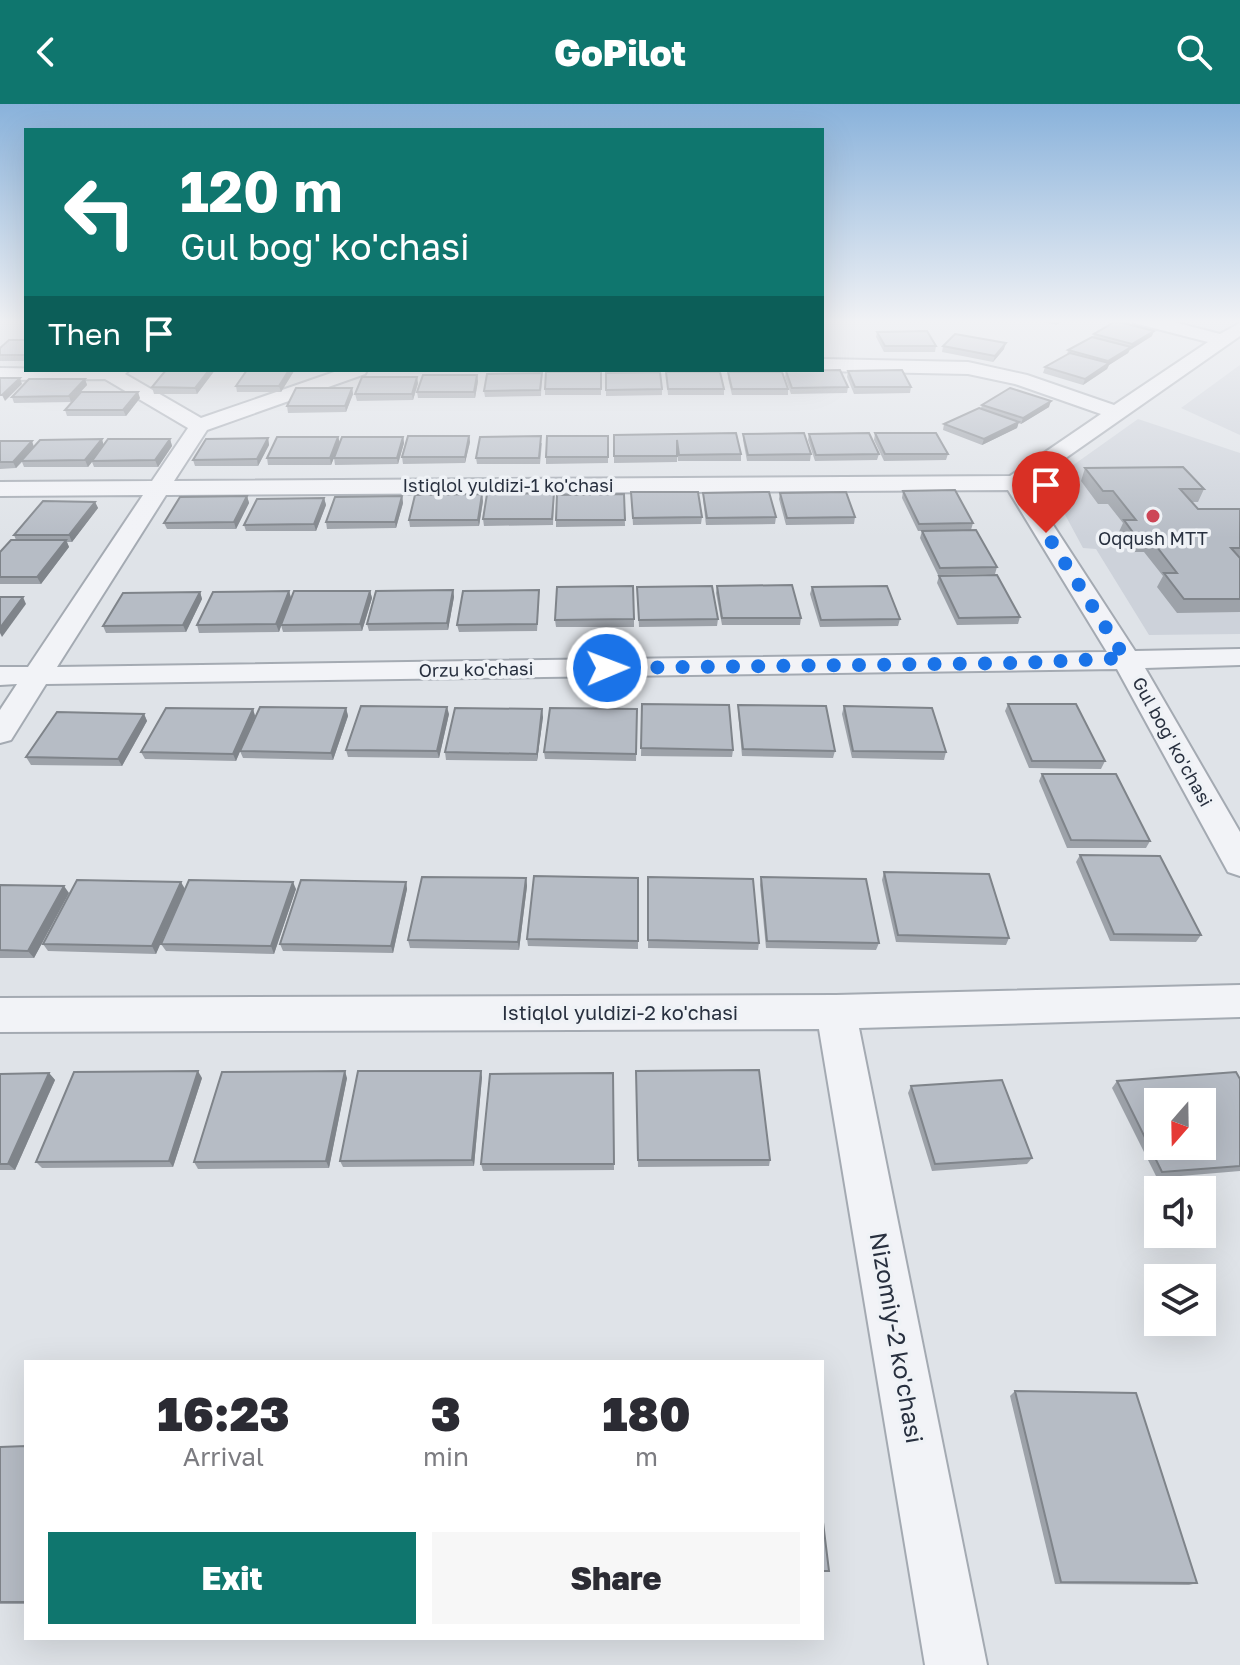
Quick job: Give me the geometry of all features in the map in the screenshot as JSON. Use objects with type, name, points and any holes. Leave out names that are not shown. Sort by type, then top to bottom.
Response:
[{"type":"street","points":[[146,392],[199,426]]},
{"type":"street","points":[[0,733],[199,426],[296,392]]},
{"type":"street","points":[[1057,392],[1117,413]]},
{"type":"street","points":[[1015,483],[1147,392]]},
{"type":"street","name":"Istiqlol yuldizi-1 ko'chasi","points":[[0,489],[1015,483]]},
{"type":"street","name":"Gul bog' ko'chasi","points":[[1015,483],[1125,658],[1240,863]]},
{"type":"street","name":"Orzu ko'chasi","points":[[0,676],[1018,663],[1240,657]]},
{"type":"street","name":"Istiqlol yuldizi-2 ko'chasi","points":[[0,1015],[836,1012],[1240,1001]]},
{"type":"street","name":"Nizomiy-2 ko'chasi","points":[[836,1012],[956,1665]]},
{"type":"shaded area","points":[[1203,392],[1240,392],[1240,435],[1181,408]]},
{"type":"shaded area","name":"Oqqush MTT","points":[[1138,419],[1240,453],[1240,634],[1149,635],[1096,549],[1083,548],[1048,483]]},
{"type":"building","points":[[17,392],[73,392],[69,396],[12,397]]},
{"type":"building","points":[[81,392],[138,392],[123,410],[65,410]]},
{"type":"building","points":[[294,392],[351,392],[345,406],[287,406]]},
{"type":"building","points":[[356,392],[413,392],[412,394]]},
{"type":"building","points":[[1004,392],[1022,392],[1051,401],[1023,418],[982,405]]},
{"type":"building","points":[[979,408],[1019,422],[984,439],[944,424]]},
{"type":"building","points":[[736,433],[741,454],[679,455],[677,440],[677,456],[614,456],[614,435]]},
{"type":"building","points":[[804,433],[811,454],[748,455],[743,434]]},
{"type":"building","points":[[869,433],[879,454],[816,455],[809,434]]},
{"type":"building","points":[[875,433],[936,433],[948,454],[885,454]]},
{"type":"building","points":[[408,436],[469,436],[465,457],[402,457]]},
{"type":"building","points":[[541,436],[539,458],[476,458],[480,437]]},
{"type":"building","points":[[547,436],[608,436],[608,457],[546,457]]},
{"type":"building","points":[[277,437],[338,437],[330,458],[267,458]]},
{"type":"building","points":[[342,437],[403,437],[397,458],[334,458]]},
{"type":"building","points":[[268,438],[257,459],[193,460],[206,439]]},
{"type":"building","points":[[102,439],[85,460],[21,461],[40,440]]},
{"type":"building","points":[[108,439],[170,439],[155,460],[92,461]]},
{"type":"building","points":[[0,441],[32,441],[13,462],[0,462]]},
{"type":"building","points":[[1183,467],[1204,489],[1180,489],[1198,509],[1240,509],[1240,548],[1231,548],[1240,558],[1240,599],[1184,599],[1164,573],[1177,573],[1150,538],[1137,538],[1124,520],[1136,520],[1113,491],[1103,491],[1085,468]]},
{"type":"building","points":[[955,490],[973,523],[919,524],[903,491]]},
{"type":"building","points":[[631,492],[698,492],[702,517],[633,518]]},
{"type":"building","points":[[769,492],[776,517],[707,518],[703,493]]},
{"type":"building","points":[[846,492],[855,517],[787,518],[780,493]]},
{"type":"building","points":[[554,493],[552,519],[483,519],[487,494]]},
{"type":"building","points":[[482,494],[478,520],[409,520],[415,495]]},
{"type":"building","points":[[624,494],[625,520],[556,520],[557,495]]},
{"type":"building","points":[[247,496],[234,522],[164,523],[180,497]]},
{"type":"building","points":[[402,496],[395,522],[326,522],[335,497]]},
{"type":"building","points":[[324,498],[314,524],[244,525],[257,499]]},
{"type":"building","points":[[43,501],[95,502],[69,535],[14,535]]},
{"type":"building","points":[[976,530],[997,567],[940,568],[922,531]]},
{"type":"building","points":[[11,540],[66,540],[37,577],[0,577],[0,552]]},
{"type":"building","points":[[997,575],[1020,617],[959,618],[939,576]]},
{"type":"building","points":[[792,585],[801,618],[722,618],[717,586]]},
{"type":"building","points":[[633,586],[634,619],[555,620],[557,587]]},
{"type":"building","points":[[712,586],[718,619],[639,620],[637,587]]},
{"type":"building","points":[[887,586],[900,619],[821,620],[812,587]]},
{"type":"building","points":[[453,590],[447,623],[367,624],[376,591]]},
{"type":"building","points":[[539,590],[537,624],[457,625],[463,591]]},
{"type":"building","points":[[289,591],[276,624],[197,625],[213,592]]},
{"type":"building","points":[[294,591],[370,591],[360,624],[281,625]]},
{"type":"building","points":[[200,592],[183,625],[103,626],[123,593]]},
{"type":"building","points":[[0,597],[23,597],[0,628]]},
{"type":"building","points":[[642,704],[729,705],[733,750],[641,748]]},
{"type":"building","points":[[1008,704],[1076,704],[1105,761],[1032,761]]},
{"type":"building","points":[[738,705],[826,706],[835,751],[743,749]]},
{"type":"building","points":[[361,706],[447,707],[437,751],[346,750]]},
{"type":"building","points":[[844,706],[932,708],[946,752],[853,751]]},
{"type":"building","points":[[260,707],[346,708],[331,753],[240,751]]},
{"type":"building","points":[[166,708],[253,709],[233,754],[141,752]]},
{"type":"building","points":[[455,708],[542,709],[537,754],[445,752]]},
{"type":"building","points":[[550,708],[637,709],[636,754],[544,752]]},
{"type":"building","points":[[57,712],[144,714],[118,759],[26,757]]},
{"type":"building","points":[[1042,774],[1116,774],[1150,841],[1071,840]]},
{"type":"building","points":[[1080,855],[1160,856],[1201,935],[1114,934]]},
{"type":"building","points":[[884,872],[989,874],[1009,938],[898,935]]},
{"type":"building","points":[[534,876],[638,878],[638,941],[527,939]]},
{"type":"building","points":[[422,877],[526,878],[518,942],[408,940]]},
{"type":"building","points":[[648,877],[753,879],[759,943],[648,940]]},
{"type":"building","points":[[761,877],[866,879],[879,943],[767,941]]},
{"type":"building","points":[[77,880],[181,882],[152,946],[43,944]]},
{"type":"building","points":[[189,880],[293,882],[271,946],[161,944]]},
{"type":"building","points":[[301,880],[406,882],[391,946],[280,944]]},
{"type":"building","points":[[0,885],[64,886],[28,951],[0,950]]},
{"type":"building","points":[[759,1070],[770,1160],[638,1160],[636,1071]]},
{"type":"building","points":[[198,1071],[169,1161],[36,1162],[74,1072]]},
{"type":"building","points":[[345,1071],[326,1161],[194,1162],[222,1072]]},
{"type":"building","points":[[358,1071],[481,1071],[472,1160],[340,1161]]},
{"type":"building","points":[[1236,1072],[1240,1079],[1240,1166],[1162,1172],[1156,1160],[1216,1160],[1216,1088],[1144,1088],[1144,1136],[1117,1081]]},
{"type":"building","points":[[49,1073],[8,1164],[0,1164],[0,1074]]},
{"type":"building","points":[[613,1073],[614,1164],[481,1164],[490,1074]]},
{"type":"building","points":[[1002,1080],[1032,1158],[935,1164],[911,1086]]},
{"type":"building","points":[[1015,1391],[1136,1393],[1197,1583],[1061,1582]]},
{"type":"building","points":[[24,1446],[24,1602],[0,1602],[0,1447]]},
{"type":"building","points":[[824,1530],[829,1571],[824,1571]]},
{"type":"place","name":"Oqqush MTT","points":[[1153,516]]},
{"type":"route","points":[[607,668],[1018,663],[1125,658],[1046,533]]}]
